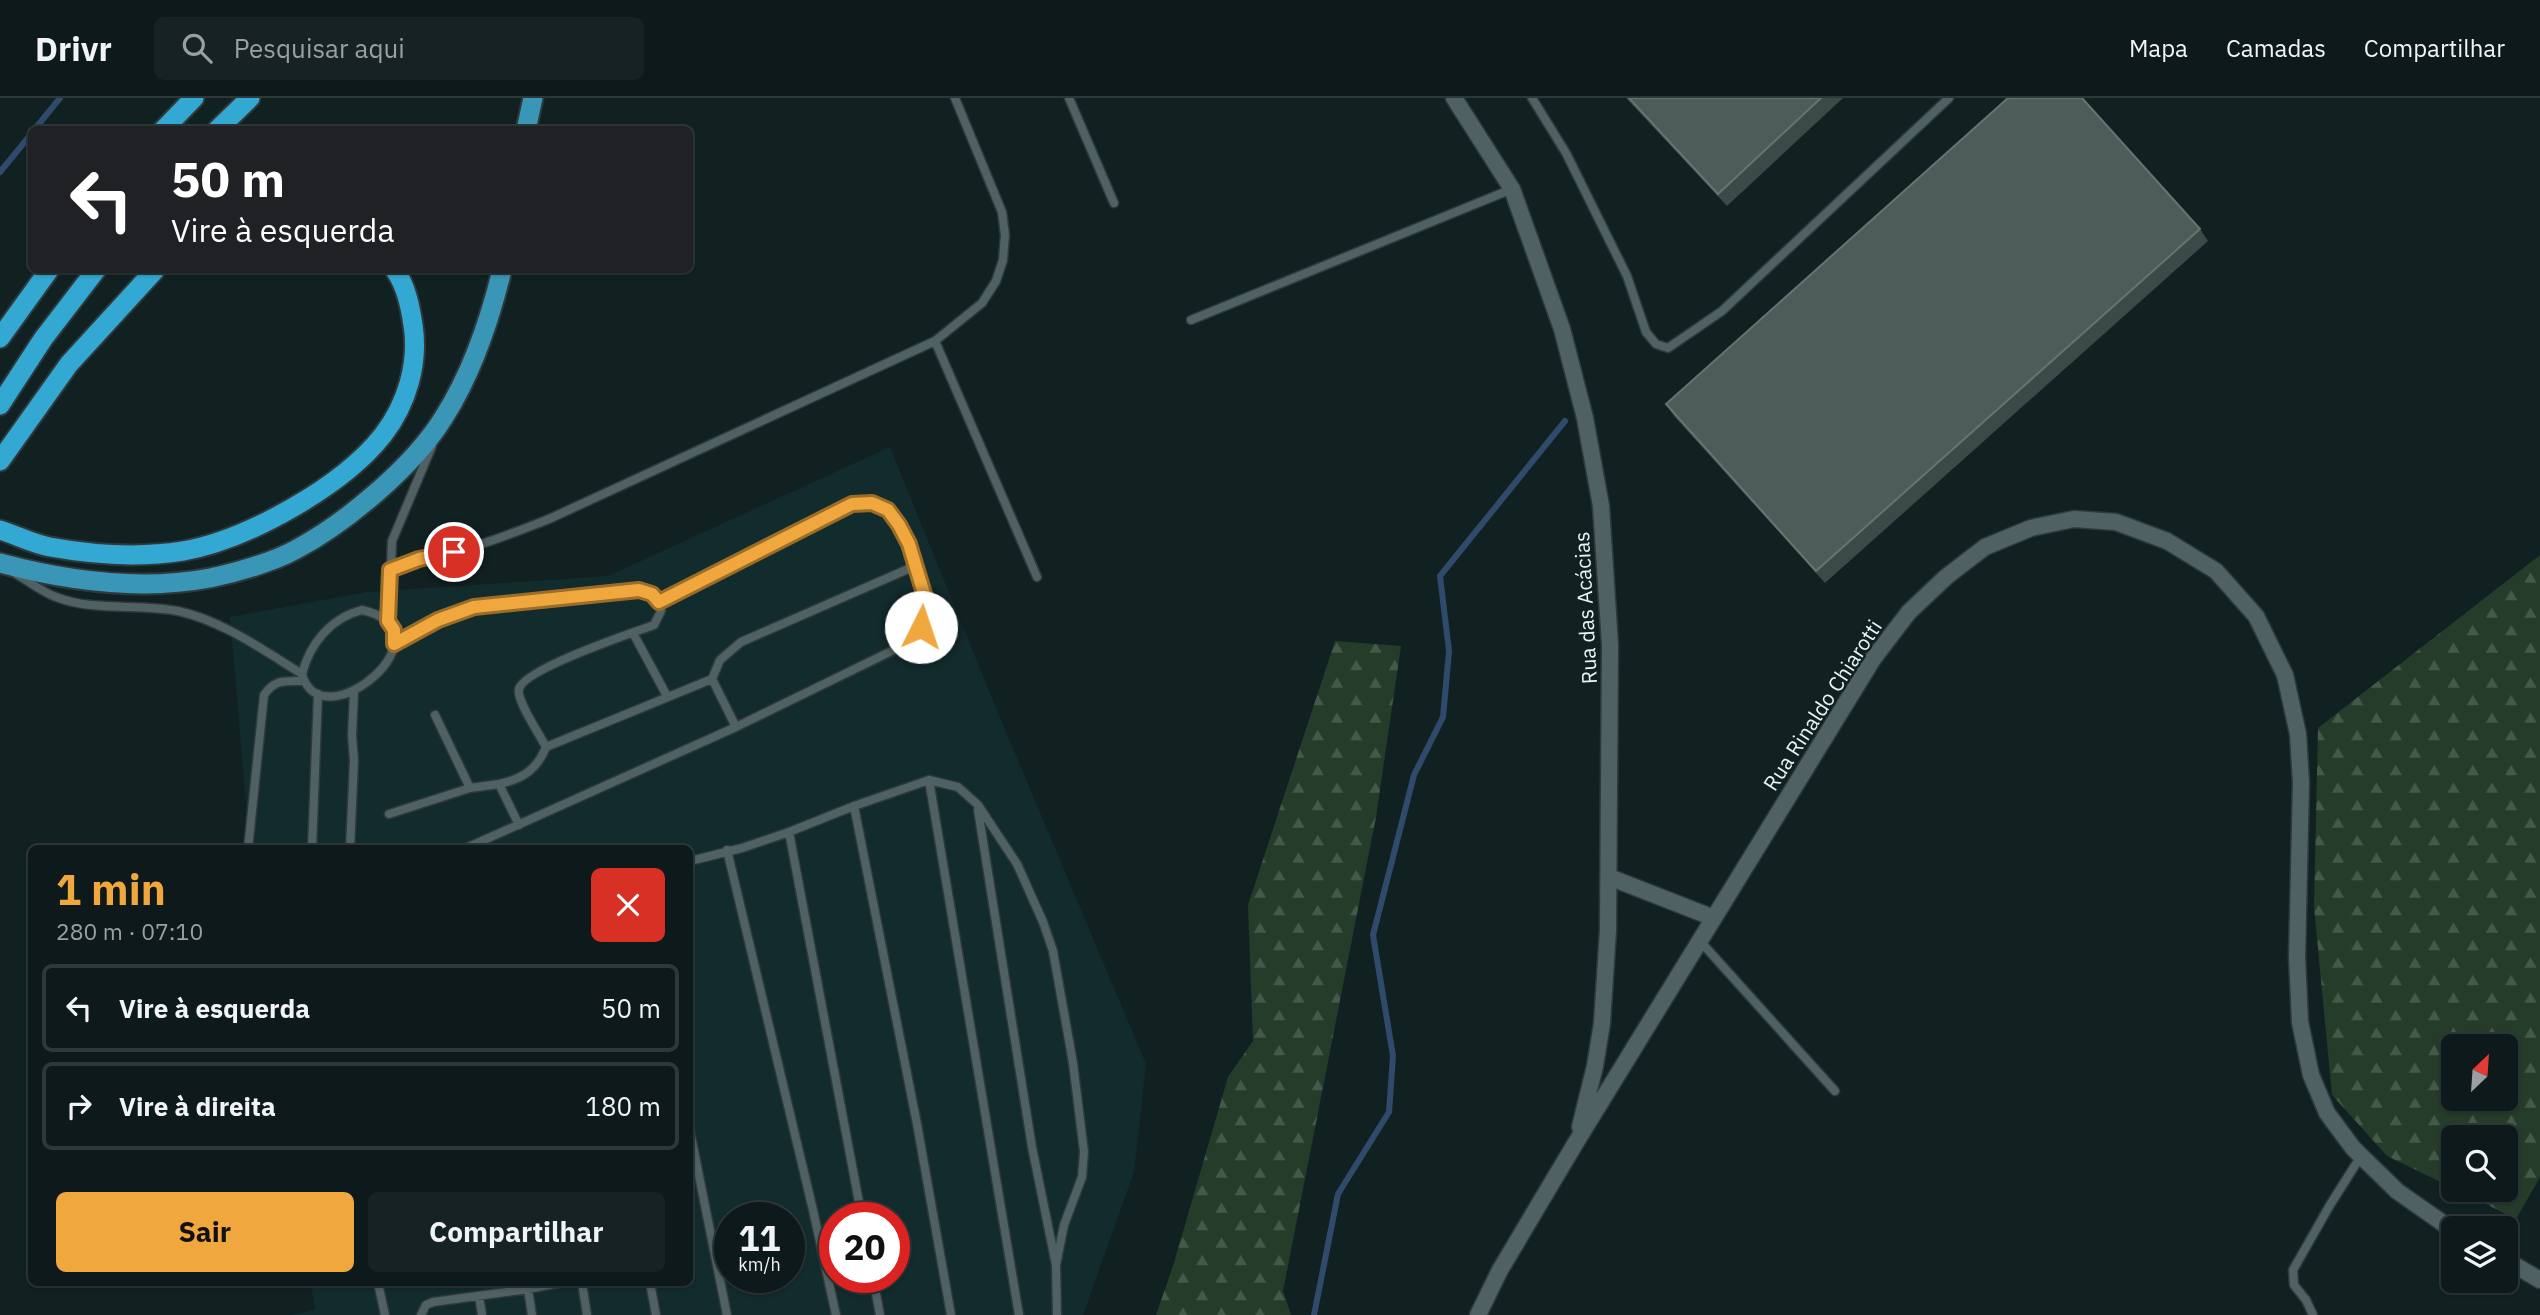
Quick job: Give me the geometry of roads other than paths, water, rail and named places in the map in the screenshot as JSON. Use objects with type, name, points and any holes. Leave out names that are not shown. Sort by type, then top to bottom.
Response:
[{"type":"highway","points":[[167,126],[194,98]]},
{"type":"highway","points":[[221,126],[250,98]]},
{"type":"highway","points":[[0,338],[46,273]]},
{"type":"highway","points":[[0,405],[43,339],[94,273]]},
{"type":"highway","points":[[0,461],[69,364],[152,273]]},
{"type":"highway","points":[[0,530],[48,547],[123,556],[184,551],[229,537],[287,512],[340,477],[383,435],[403,399],[412,374],[416,344],[411,309],[397,273]]},
{"type":"main road","points":[[527,126],[533,98]]},
{"type":"main road","points":[[0,564],[88,581],[159,583],[210,578],[294,551],[338,523],[378,491],[418,450],[444,417],[479,345],[501,273]]},
{"type":"street","name":"Rua das Acácias","points":[[1454,98],[1512,189],[1562,330],[1585,418],[1601,506],[1610,645],[1609,877],[1602,1023],[1595,1066],[1575,1144]]},
{"type":"street","name":"Rua Rinaldo Chiarotti","points":[[1478,1315],[1500,1270],[1575,1144],[1873,659],[1909,612],[1945,577],[1985,547],[2031,528],[2074,519],[2116,522],[2167,541],[2216,571],[2256,615],[2285,675],[2298,734],[2301,783],[2297,957],[2300,1022],[2311,1075],[2327,1113],[2353,1149],[2397,1191],[2441,1222]]},
{"type":"street","points":[[1609,877],[1714,918]]},
{"type":"street","points":[[2518,1266],[2538,1274]]},
{"type":"lane","points":[[390,570],[419,559],[454,552],[508,535],[549,519],[935,341],[982,303],[996,281],[1003,260],[1005,235],[1002,212],[955,98]]},
{"type":"lane","points":[[1069,98],[1114,203]]},
{"type":"lane","points":[[1532,98],[1566,153],[1627,276],[1646,332],[1656,344],[1668,348],[1722,311],[1948,98]]},
{"type":"lane","points":[[1191,320],[1512,189]]},
{"type":"lane","points":[[935,341],[1037,577]]},
{"type":"lane","points":[[388,621],[392,541],[444,417]]},
{"type":"lane","points":[[473,845],[737,727],[910,642],[921,627],[925,610],[925,597],[909,544],[888,510],[872,503],[852,504],[659,602]]},
{"type":"lane","points":[[0,564],[57,598],[175,611],[204,618],[258,647],[303,678],[318,694],[343,695],[354,692],[379,673],[394,644],[394,630],[388,621],[375,613],[362,610],[347,614],[326,630],[313,646],[303,678]]},
{"type":"lane","points":[[389,814],[470,788],[514,781],[536,767],[546,747],[712,679],[720,660],[741,642],[915,566]]},
{"type":"lane","points":[[394,644],[438,620],[474,607],[639,590],[652,594],[659,602],[661,611],[654,625],[595,646],[535,673],[523,682],[519,689],[520,698],[546,747]]},
{"type":"lane","points":[[633,633],[667,696]]},
{"type":"lane","points":[[248,845],[264,695],[271,685],[303,678]]},
{"type":"lane","points":[[712,679],[737,727]]},
{"type":"lane","points":[[350,845],[354,692]]},
{"type":"lane","points":[[312,845],[318,694]]},
{"type":"lane","points":[[435,715],[470,788]]},
{"type":"lane","points":[[929,780],[1019,1315]]},
{"type":"lane","points":[[693,860],[742,848],[929,780],[958,787],[978,805],[1017,864],[1043,922],[1053,951],[1073,1063],[1084,1152],[1082,1177],[1064,1224],[1056,1265]]},
{"type":"lane","points":[[499,785],[519,825]]},
{"type":"lane","points":[[978,805],[1032,1147],[1056,1265],[1057,1315]]},
{"type":"lane","points":[[854,806],[917,1124],[951,1315]]},
{"type":"lane","points":[[789,832],[859,1202]]},
{"type":"lane","points":[[727,850],[836,1315]]},
{"type":"lane","points":[[1700,941],[1835,1091]]},
{"type":"lane","points":[[693,1145],[727,1315]]},
{"type":"lane","points":[[2313,1315],[2306,1300],[2294,1285],[2293,1270],[2361,1156]]},
{"type":"lane","points":[[379,1286],[385,1315]]},
{"type":"lane","points":[[421,1315],[426,1305],[433,1302],[544,1286]]},
{"type":"lane","points":[[582,1286],[587,1315]]},
{"type":"lane","points":[[651,1286],[656,1315]]},
{"type":"lane","points":[[528,1289],[532,1315]]},
{"type":"lane","points":[[876,1293],[880,1315]]},
{"type":"lane","points":[[478,1296],[482,1315]]},
{"type":"waterway","points":[[37,126],[60,98]]},
{"type":"waterway","points":[[0,172],[28,138]]},
{"type":"waterway","points":[[1314,1315],[1338,1194],[1389,1112],[1393,1056],[1373,935],[1414,775],[1443,717],[1449,651],[1440,576],[1565,421]]}]
